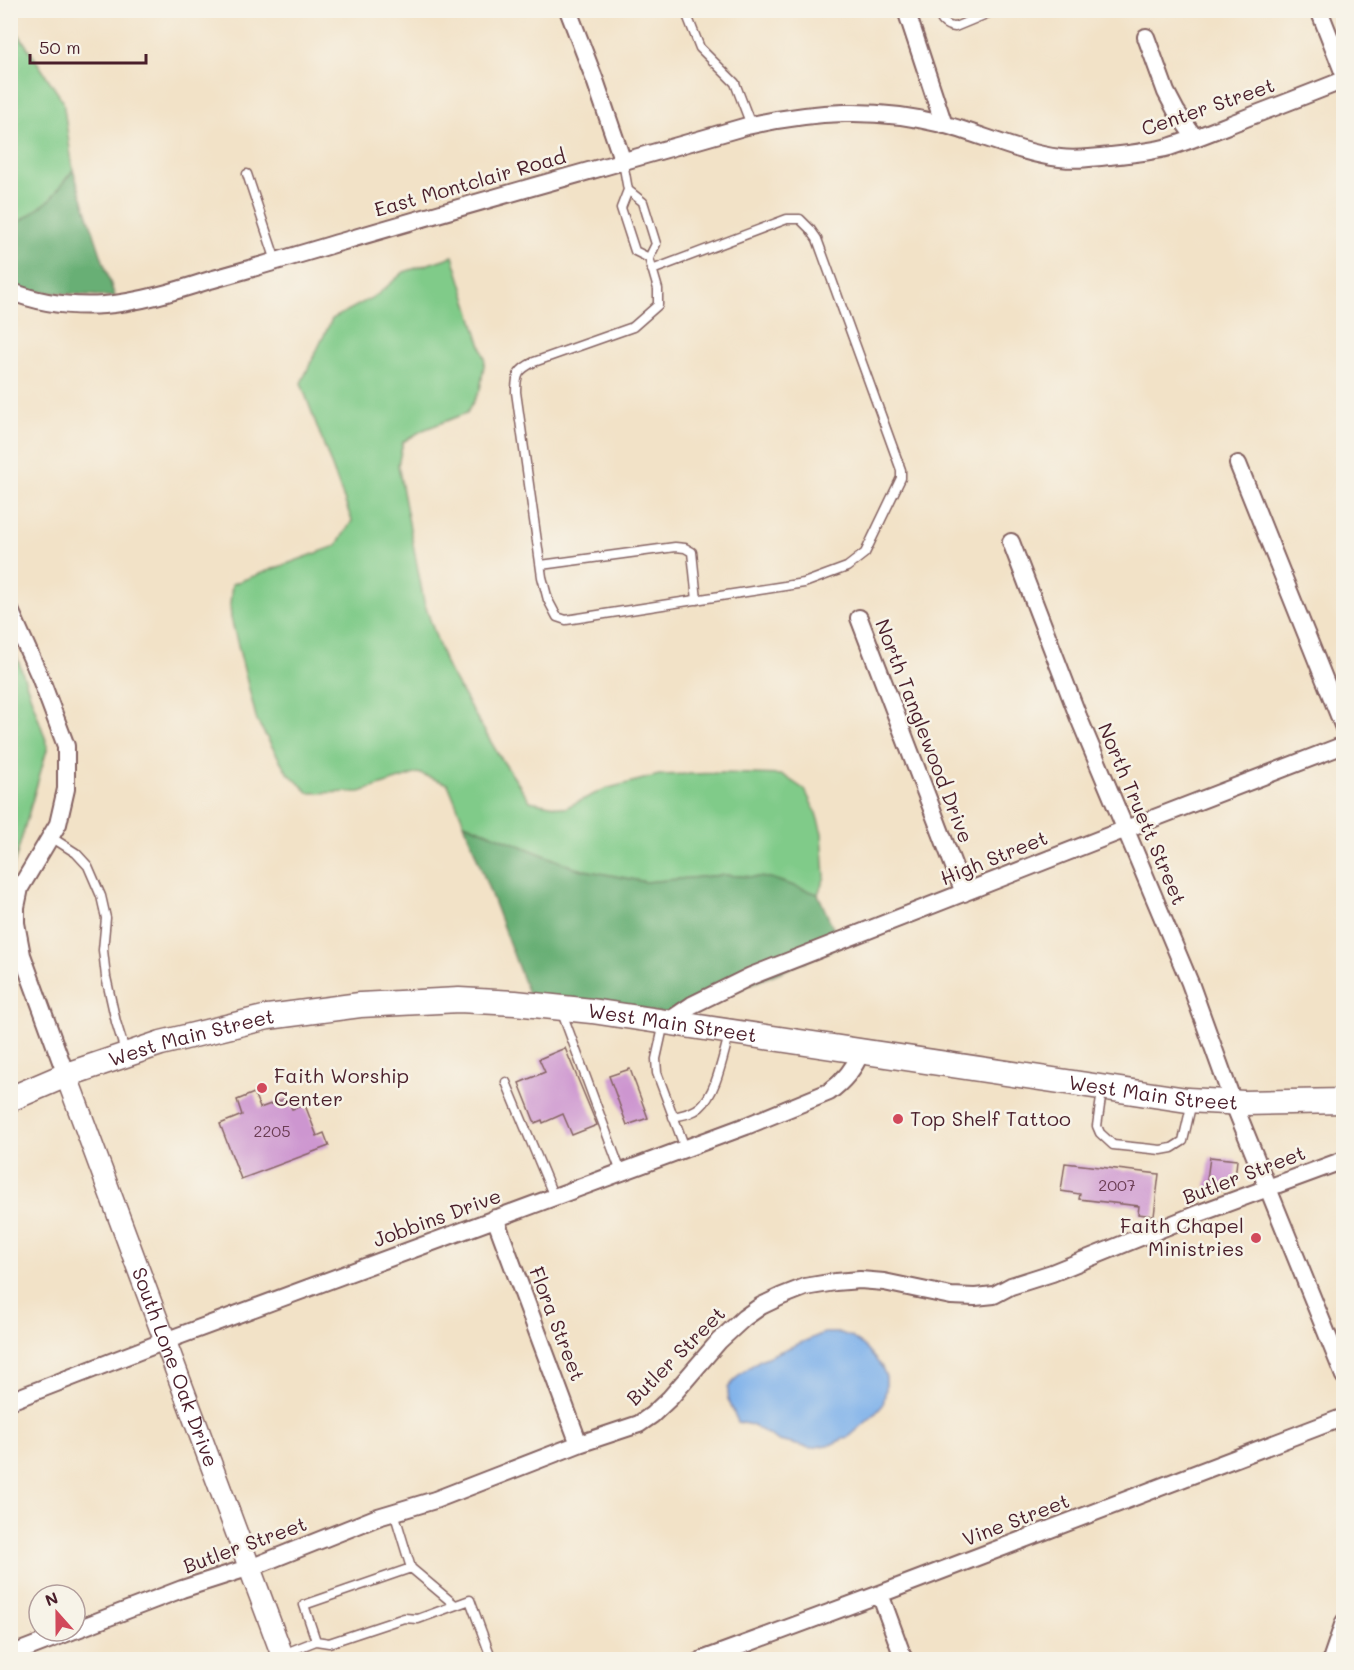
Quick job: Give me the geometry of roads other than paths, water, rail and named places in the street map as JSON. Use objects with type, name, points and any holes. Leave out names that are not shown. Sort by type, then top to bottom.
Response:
[{"type":"main road","name":"West Main Street","points":[[10,1099],[66,1076],[160,1043],[268,1017],[360,1005],[459,1000],[559,1007],[1193,1100],[1344,1101]]},
{"type":"street","points":[[568,10],[623,162]]},
{"type":"street","points":[[906,10],[944,124]]},
{"type":"street","points":[[1319,10],[1344,74]]},
{"type":"street","points":[[1146,37],[1166,92],[1195,138]]},
{"type":"street","name":"Center Street","points":[[944,124],[1028,152],[1060,158],[1131,154],[1167,147],[1195,138],[1344,80]]},
{"type":"street","name":"East Montclair Road","points":[[10,291],[46,301],[75,305],[103,305],[132,301],[175,291],[751,126],[823,113],[880,114],[944,124]]},
{"type":"street","points":[[1238,464],[1344,728]]},
{"type":"street","name":"North Truett Street","points":[[1011,542],[1078,716],[1190,983],[1233,1102],[1344,1376]]},
{"type":"street","points":[[10,610],[40,677],[66,746],[66,789],[58,824],[20,888],[16,907],[16,923],[22,955],[66,1076]]},
{"type":"street","name":"North Tanglewood Drive","points":[[859,618],[964,893]]},
{"type":"street","name":"High Street","points":[[665,1022],[692,1005],[751,976],[1344,745]]},
{"type":"street","name":"Jobbins Drive","points":[[10,1401],[165,1341],[746,1126],[829,1092],[838,1086],[856,1065],[861,1052]]},
{"type":"street","name":"South Lone Oak Drive","points":[[66,1076],[283,1657]]},
{"type":"street","name":"Butler Street","points":[[87,1625],[250,1567],[378,1517],[435,1500],[579,1444],[639,1424],[670,1398],[719,1341],[744,1318],[761,1306],[805,1287],[860,1280],[884,1281],[951,1296],[994,1295],[1011,1286],[1052,1273],[1200,1213],[1344,1160]]},
{"type":"street","name":"Flora Street","points":[[495,1218],[579,1444]]},
{"type":"street","name":"Vine Street","points":[[702,1659],[880,1594],[1344,1417]]},
{"type":"street","points":[[880,1594],[904,1659]]},
{"type":"street","points":[[1331,1659],[1344,1622]]},
{"type":"street","name":"Butler Street","points":[[10,1655],[40,1643]]},
{"type":"lane","points":[[685,10],[700,48],[735,83],[751,126]]},
{"type":"lane","points":[[937,10],[943,24],[948,27],[955,27],[996,10]]},
{"type":"lane","points":[[623,162],[628,190],[621,208],[635,251],[649,258]]},
{"type":"lane","points":[[246,174],[276,261]]},
{"type":"lane","points":[[628,190],[643,202],[656,244],[649,258],[652,270],[658,289],[657,305],[633,327],[534,362],[524,367],[516,377],[516,392],[541,565],[549,600],[557,616],[566,620],[804,583],[847,567],[866,553],[901,478],[901,470],[817,239],[800,219],[787,219],[652,270]]},
{"type":"lane","points":[[541,565],[685,548],[692,552],[697,600]]},
{"type":"lane","points":[[51,837],[76,853],[88,866],[101,896],[106,918],[103,950],[106,977],[126,1055]]},
{"type":"lane","points":[[559,1007],[621,1172]]},
{"type":"lane","points":[[665,1022],[656,1059],[657,1073],[685,1148]]},
{"type":"lane","points":[[673,1117],[689,1114],[708,1098],[714,1086],[730,1032]]},
{"type":"lane","points":[[506,1082],[554,1197]]},
{"type":"lane","points":[[1103,1087],[1097,1126],[1100,1133],[1113,1145],[1161,1150],[1172,1148],[1183,1141],[1193,1100]]},
{"type":"lane","points":[[394,1512],[411,1568],[455,1605]]},
{"type":"lane","points":[[316,1641],[304,1605],[411,1568]]},
{"type":"lane","points":[[283,1657],[316,1641],[329,1643],[404,1618],[418,1620],[470,1600],[492,1659]]},
{"type":"water","points":[[824,1333],[841,1333],[851,1337],[864,1346],[882,1367],[886,1377],[886,1389],[883,1405],[874,1415],[850,1436],[832,1444],[810,1448],[779,1441],[752,1425],[738,1422],[728,1399],[728,1388],[740,1374],[760,1360]]},
{"type":"place","name":"Faith Worship Center","points":[[262,1088]]},
{"type":"place","name":"Top Shelf Tattoo","points":[[898,1119]]},
{"type":"place","name":"Faith Chapel Ministries","points":[[1256,1238]]}]
